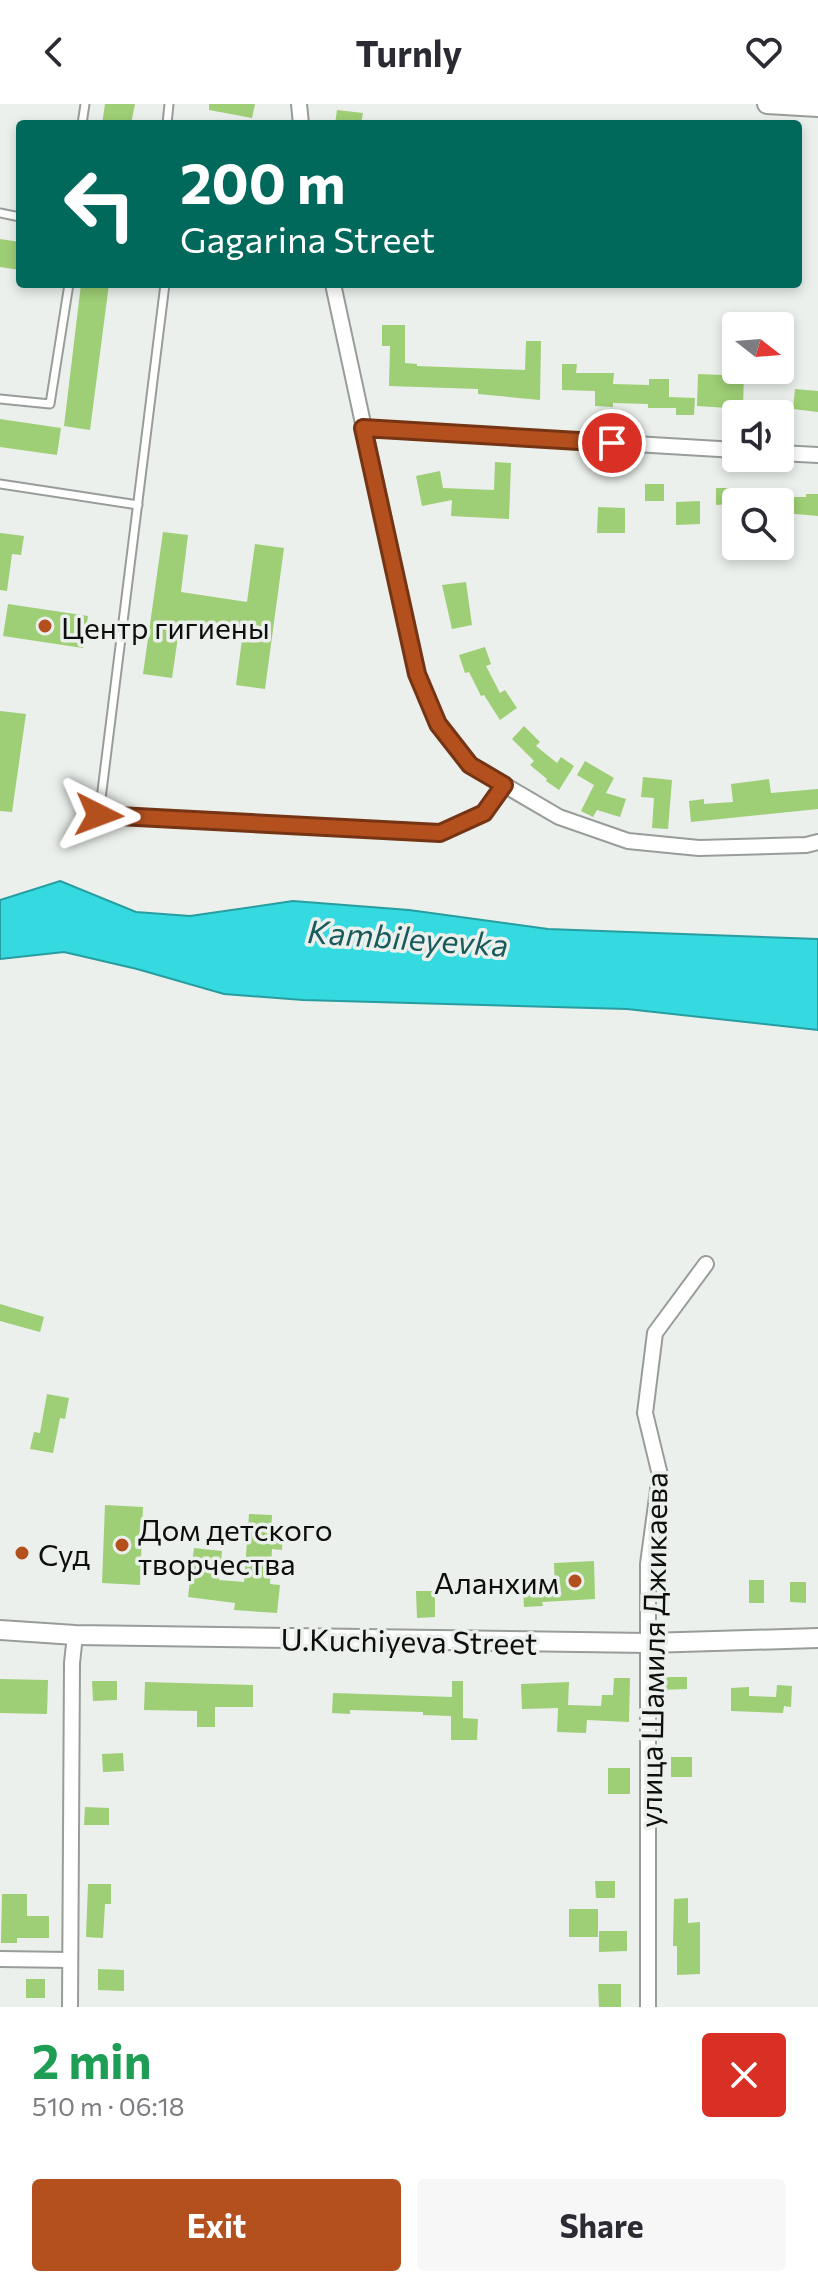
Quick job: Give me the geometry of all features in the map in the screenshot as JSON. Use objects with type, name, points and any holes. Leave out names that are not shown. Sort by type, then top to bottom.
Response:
[{"type":"street","points":[[767,104],[818,106]]},
{"type":"street","points":[[334,288],[417,674],[438,724],[470,765],[559,817],[628,841],[699,848],[818,842]]},
{"type":"street","points":[[363,428],[722,449]]},
{"type":"street","points":[[794,454],[818,455]]},
{"type":"street","name":"улица Шамиля Джикаева","points":[[648,2007],[648,1564],[660,1475],[645,1413],[655,1333],[706,1264]]},
{"type":"street","name":"U.Kuchiyeva Street","points":[[0,1630],[75,1635],[648,1643],[818,1638]]},
{"type":"street","points":[[70,2007],[72,1663],[75,1635]]},
{"type":"street","points":[[0,1959],[70,1960]]},
{"type":"lane","points":[[0,399],[50,404],[68,288]]},
{"type":"lane","points":[[165,288],[99,815],[440,833],[484,813],[504,785]]},
{"type":"lane","points":[[0,484],[138,505]]},
{"type":"water","name":"Kambileyevka","points":[[60,881],[136,912],[190,916],[293,901],[409,910],[548,929],[818,939],[818,1030],[627,1009],[303,1000],[224,994],[64,952],[0,959],[0,900]]},
{"type":"building","points":[[105,104],[135,104],[132,120],[103,120]]},
{"type":"building","points":[[209,104],[255,104],[252,118],[209,110]]},
{"type":"building","points":[[337,110],[363,113],[362,120],[336,120]]},
{"type":"building","points":[[0,239],[16,241],[16,269],[0,267]]},
{"type":"building","points":[[81,288],[108,288],[90,430],[64,426]]},
{"type":"building","points":[[382,325],[405,325],[405,363],[417,366],[525,370],[526,341],[541,341],[540,400],[478,394],[478,389],[389,386],[390,346],[382,346]]},
{"type":"building","points":[[562,364],[577,364],[576,373],[614,373],[613,384],[649,385],[649,379],[669,379],[669,397],[695,398],[694,415],[676,415],[676,408],[648,408],[648,404],[595,406],[595,391],[562,390]]},
{"type":"building","points":[[698,374],[722,375],[722,384],[744,384],[743,400],[722,400],[722,408],[697,406]]},
{"type":"building","points":[[795,389],[818,391],[818,412],[794,409]]},
{"type":"building","points":[[0,419],[61,428],[57,455],[0,447]]},
{"type":"building","points":[[495,462],[511,463],[509,519],[451,516],[452,500],[422,506],[416,476],[440,471],[443,488],[494,490]]},
{"type":"building","points":[[645,484],[664,484],[664,501],[645,501]]},
{"type":"building","points":[[716,488],[722,488],[722,505],[716,505]]},
{"type":"building","points":[[806,494],[818,494],[818,516],[794,514],[794,497],[806,497]]},
{"type":"building","points":[[700,501],[700,524],[676,525],[676,502]]},
{"type":"building","points":[[598,507],[625,508],[625,533],[597,533]]},
{"type":"building","points":[[163,532],[188,535],[181,592],[247,602],[255,544],[284,548],[265,689],[236,685],[243,632],[180,623],[172,678],[143,674]]},
{"type":"building","points":[[0,533],[24,536],[21,555],[12,554],[7,591],[0,590]]},
{"type":"building","points":[[466,582],[472,625],[452,629],[442,585]]},
{"type":"building","name":"Центр гигиены","points":[[8,604],[88,616],[83,648],[3,636]]},
{"type":"building","points":[[485,647],[491,664],[486,666],[500,693],[505,690],[517,708],[500,720],[484,695],[481,696],[469,672],[465,673],[459,655]]},
{"type":"building","points":[[0,711],[26,714],[12,812],[0,811]]},
{"type":"building","points":[[524,726],[540,742],[536,746],[557,763],[561,757],[574,766],[559,790],[530,765],[534,761],[512,739]]},
{"type":"building","points":[[585,761],[614,778],[606,793],[626,799],[620,817],[597,810],[593,817],[581,811],[594,785],[577,775]]},
{"type":"building","points":[[643,777],[672,780],[668,829],[652,828],[654,798],[641,797]]},
{"type":"building","points":[[769,779],[771,793],[818,789],[818,809],[691,822],[689,801],[704,799],[704,804],[733,802],[731,784]]},
{"type":"building","points":[[0,1304],[44,1317],[40,1332],[0,1321]]},
{"type":"building","points":[[47,1394],[69,1398],[65,1419],[60,1418],[53,1453],[30,1449],[34,1432],[40,1433]]},
{"type":"building","name":"Дом детского творчества","points":[[105,1505],[143,1507],[140,1585],[102,1583]]},
{"type":"building","points":[[249,1514],[272,1515],[271,1534],[283,1535],[282,1550],[272,1549],[270,1584],[280,1585],[277,1613],[234,1610],[235,1603],[188,1597],[194,1548],[222,1551],[219,1580],[244,1582]]},
{"type":"building","name":"Аланхим","points":[[594,1561],[595,1599],[542,1602],[543,1606],[524,1607],[523,1589],[555,1588],[554,1563]]},
{"type":"building","points":[[749,1580],[764,1580],[764,1603],[749,1603]]},
{"type":"building","points":[[790,1582],[806,1582],[806,1603],[790,1602]]},
{"type":"building","points":[[416,1591],[435,1591],[435,1617],[417,1618]]},
{"type":"building","points":[[660,1677],[687,1677],[687,1689],[660,1690]]},
{"type":"building","points":[[614,1678],[630,1678],[629,1722],[587,1720],[586,1733],[557,1732],[558,1708],[522,1709],[521,1684],[569,1682],[568,1705],[601,1706],[602,1695],[613,1695]]},
{"type":"building","points":[[0,1679],[48,1680],[47,1714],[0,1713]]},
{"type":"building","points":[[92,1681],[117,1681],[117,1700],[93,1701]]},
{"type":"building","points":[[452,1681],[463,1681],[463,1718],[478,1719],[477,1740],[451,1740],[451,1716],[350,1710],[350,1714],[332,1713],[333,1693],[452,1697]]},
{"type":"building","points":[[145,1682],[253,1685],[253,1707],[215,1707],[215,1727],[197,1727],[197,1711],[144,1710]]},
{"type":"building","points":[[777,1685],[792,1686],[791,1707],[784,1706],[783,1713],[731,1711],[731,1688],[749,1687],[749,1696],[776,1697]]},
{"type":"building","points":[[123,1753],[124,1771],[103,1772],[102,1754]]},
{"type":"building","points":[[671,1757],[692,1757],[692,1777],[671,1777]]},
{"type":"building","points":[[608,1768],[630,1768],[630,1794],[608,1794]]},
{"type":"building","points":[[85,1807],[109,1808],[109,1825],[84,1825]]},
{"type":"building","points":[[595,1881],[615,1881],[615,1898],[596,1898]]},
{"type":"building","points":[[88,1884],[111,1884],[111,1904],[105,1904],[103,1938],[86,1937]]},
{"type":"building","points":[[2,1894],[27,1894],[27,1916],[49,1916],[49,1938],[17,1938],[17,1943],[1,1943]]},
{"type":"building","points":[[688,1898],[688,1923],[700,1922],[700,1974],[677,1975],[677,1946],[673,1946],[674,1899]]},
{"type":"building","points":[[569,1909],[598,1909],[598,1937],[569,1937]]},
{"type":"building","points":[[599,1931],[627,1931],[627,1951],[599,1952]]},
{"type":"building","points":[[98,1969],[124,1970],[124,1991],[98,1990]]},
{"type":"building","points":[[26,1979],[45,1979],[45,1998],[26,1998]]},
{"type":"building","points":[[598,1984],[621,1984],[621,2007],[599,2007]]},
{"type":"place","name":"Центр гигиены","points":[[45,626]]},
{"type":"place","name":"Дом детского творчества","points":[[122,1545]]},
{"type":"place","name":"Суд","points":[[22,1553]]},
{"type":"place","name":"Аланхим","points":[[575,1581]]},
{"type":"route","points":[[99,815],[440,833],[484,813],[504,785],[470,765],[438,724],[417,674],[363,428],[612,443]]}]
